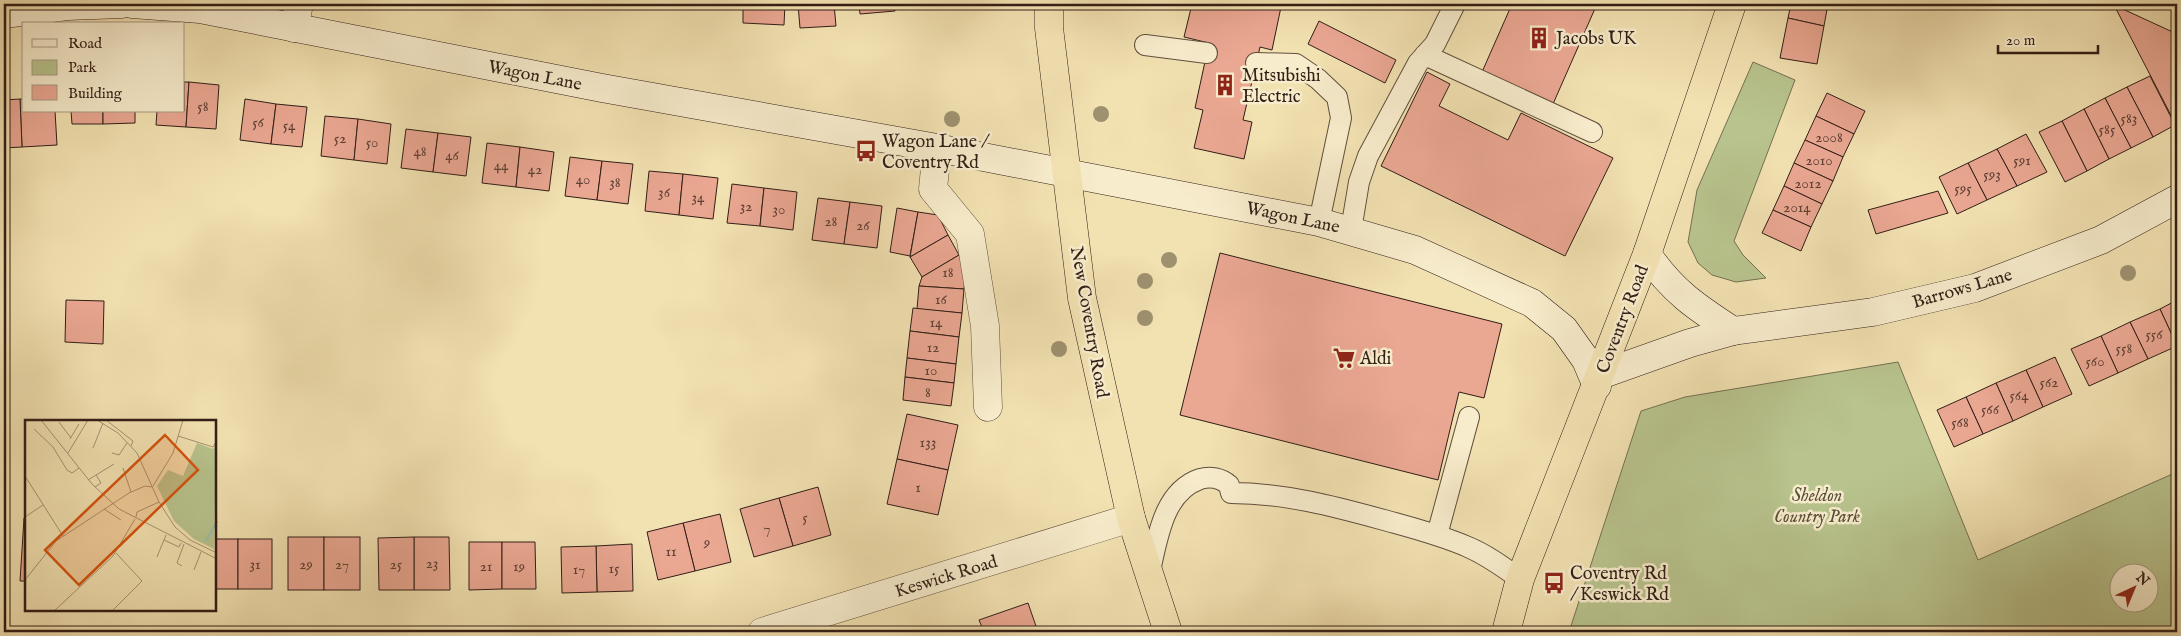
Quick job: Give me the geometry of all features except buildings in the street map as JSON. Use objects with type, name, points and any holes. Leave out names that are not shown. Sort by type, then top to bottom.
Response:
[{"type":"highway","name":"New Coventry Road","points":[[1049,4],[1049,28],[1068,173],[1080,286],[1131,518],[1168,632]]},
{"type":"highway","name":"Coventry Road","points":[[1506,632],[1520,579],[1647,254],[1732,4]]},
{"type":"street","points":[[4,14],[67,6],[122,4]]},
{"type":"street","name":"Wagon Lane","points":[[132,4],[181,6],[297,16],[602,88],[937,148],[1319,222],[1351,230],[1415,250],[1532,303],[1564,328],[1599,380]]},
{"type":"street","points":[[937,148],[933,189],[970,234],[985,326],[988,408]]},
{"type":"street","name":"Barrows Lane","points":[[1599,380],[1690,343],[1733,331],[1873,312],[1975,288],[2101,240],[2177,199]]},
{"type":"street","points":[[1647,254],[1660,273],[1679,294],[1733,331]]},
{"type":"street","name":"Keswick Road","points":[[762,632],[1131,518]]},
{"type":"lane","points":[[1351,230],[1359,182],[1368,156],[1418,63],[1435,44],[1455,4]]},
{"type":"lane","points":[[1146,45],[1207,53]]},
{"type":"lane","points":[[1425,55],[1592,132]]},
{"type":"lane","points":[[1256,63],[1296,64],[1318,79],[1337,97],[1341,118],[1319,222]]},
{"type":"lane","points":[[1437,535],[1469,417]]},
{"type":"lane","points":[[1149,575],[1162,521],[1180,491],[1192,482],[1204,478],[1222,479],[1229,485],[1231,493],[1264,493],[1328,505],[1437,535],[1469,547],[1520,579]]},
{"type":"green space","points":[[1753,62],[1795,80],[1734,241],[1743,255],[1766,278],[1736,282],[1712,275],[1698,263],[1688,242],[1697,190]]},
{"type":"green space","name":"Sheldon Country Park","points":[[1898,362],[1978,560],[2177,472],[2177,632],[1569,632],[1641,411],[1685,397]]},
{"type":"place","name":"Jacobs UK","points":[[1539,38]]},
{"type":"place","name":"Mitsubishi Electric","points":[[1225,85]]},
{"type":"place","name":"Wagon Lane / Coventry Rd","points":[[866,151]]},
{"type":"place","name":"Aldi","points":[[1344,358]]},
{"type":"place","name":"Coventry Rd / Keswick Rd","points":[[1554,583]]}]
